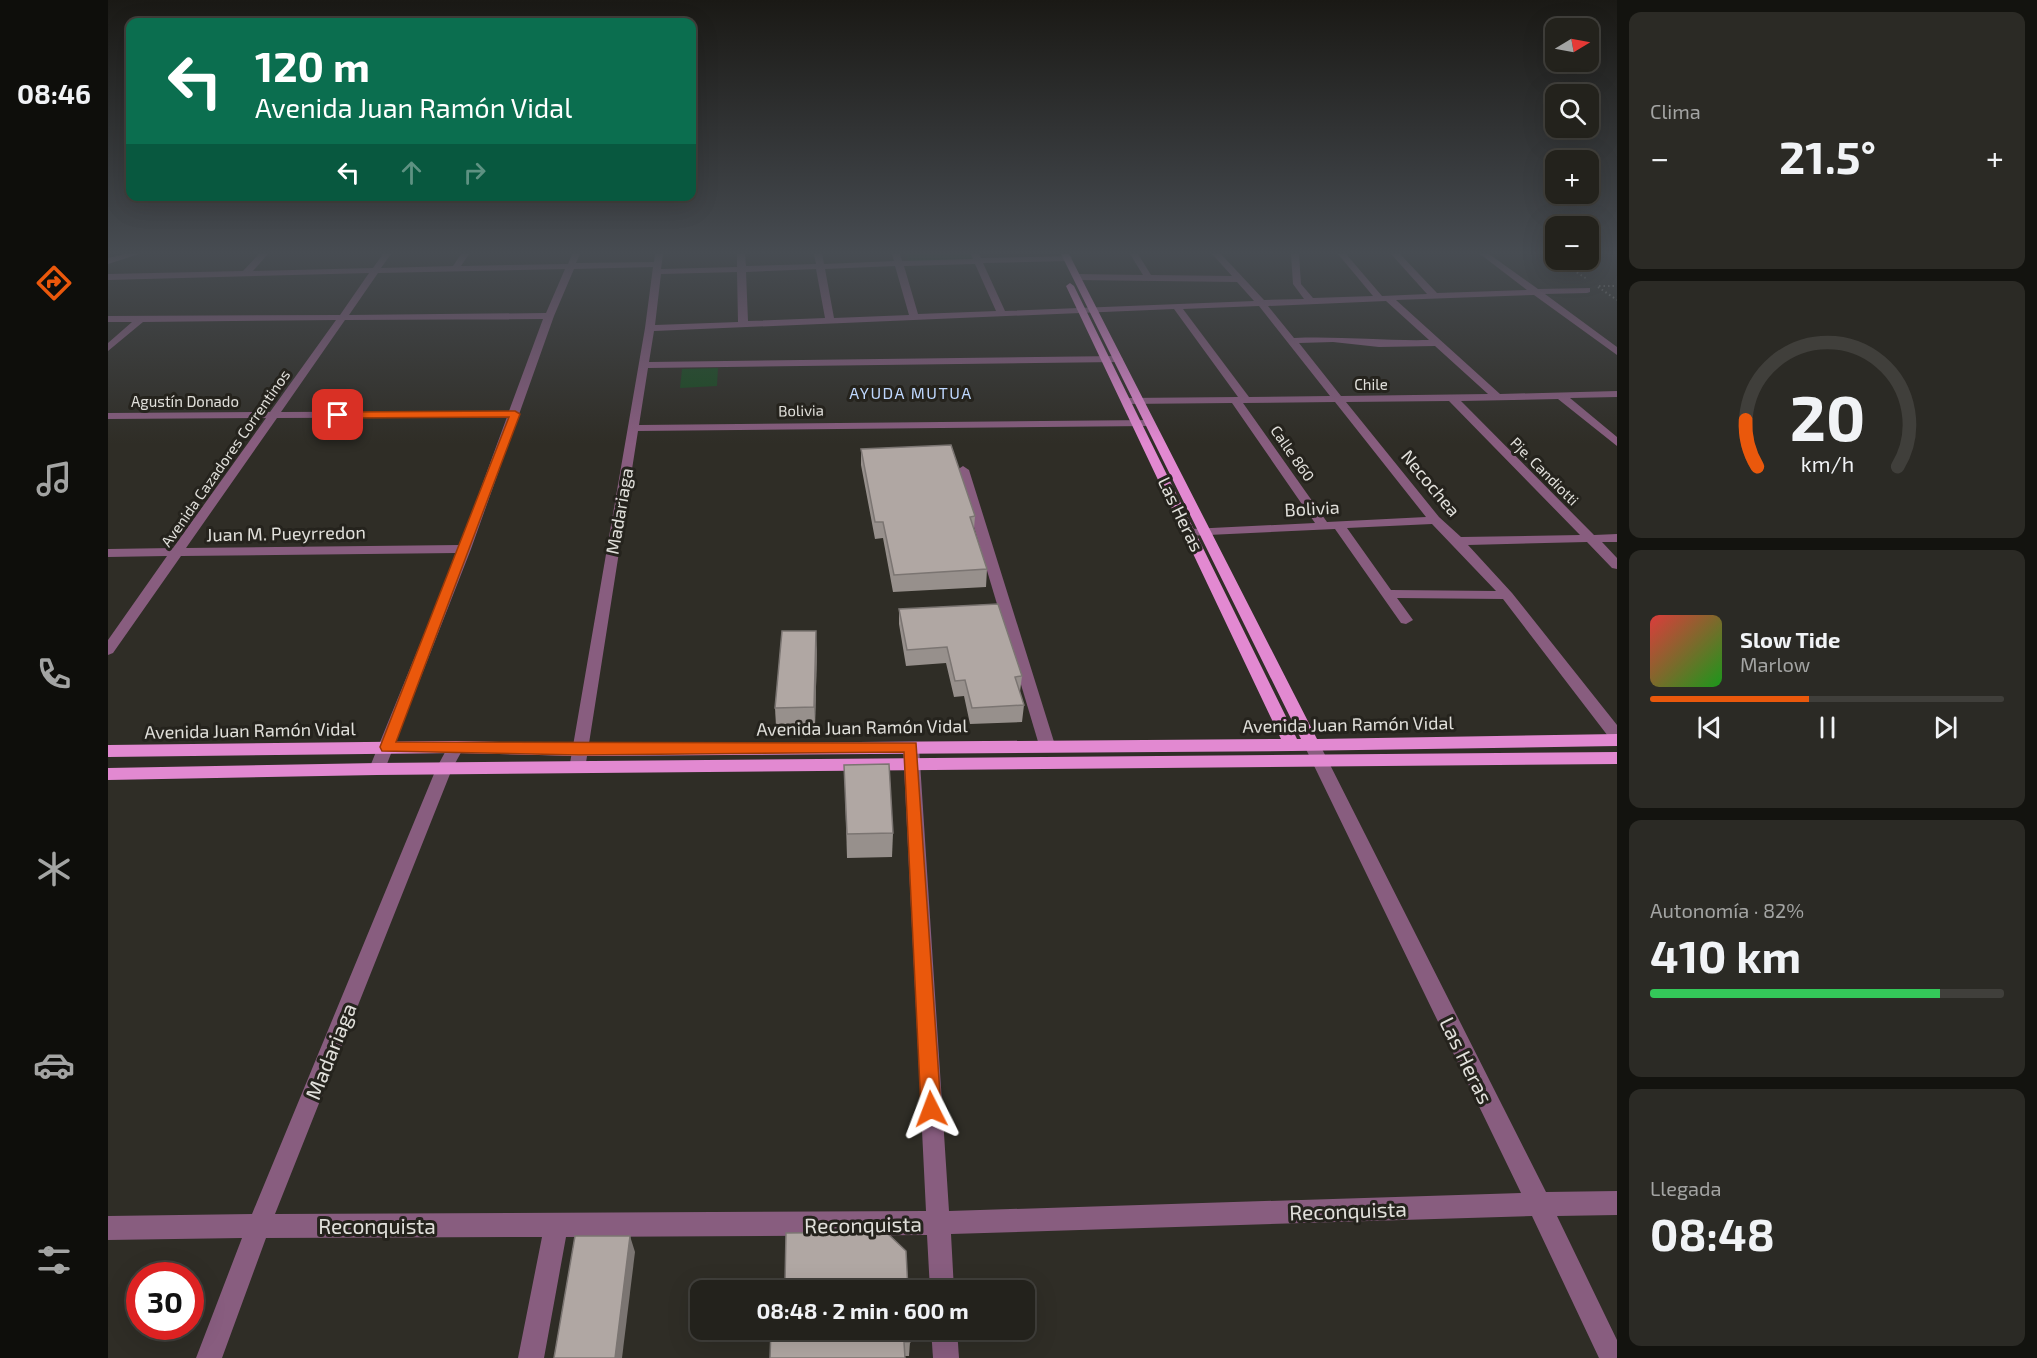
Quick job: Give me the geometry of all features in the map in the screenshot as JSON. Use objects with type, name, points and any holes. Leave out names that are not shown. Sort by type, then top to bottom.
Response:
[{"type":"main road","name":"Las Heras","points":[[1091,317],[1293,745]]},
{"type":"main road","name":"Las Heras","points":[[1142,423],[1205,532],[1316,753]]},
{"type":"main road","name":"Avenida Juan Ramón Vidal","points":[[1316,753],[1617,738]]},
{"type":"main road","name":"Avenida Juan Ramón Vidal","points":[[108,774],[377,769],[577,769],[912,756],[1047,745],[1293,745]]},
{"type":"main road","name":"Avenida Juan Ramón Vidal","points":[[108,752],[456,747],[912,756],[1316,753],[1617,758]]},
{"type":"street","points":[[108,319],[305,317]]},
{"type":"street","name":"Avenida Cazadores Correntinos","points":[[108,650],[160,580],[176,552],[343,317]]},
{"type":"street","points":[[377,769],[465,549],[549,317]]},
{"type":"street","name":"Madariaga","points":[[577,769],[651,317]]},
{"type":"street","points":[[743,317],[743,325]]},
{"type":"street","points":[[829,317],[830,322]]},
{"type":"street","points":[[650,328],[933,317]]},
{"type":"street","name":"Calle 860","points":[[1184,317],[1331,525],[1406,620]]},
{"type":"street","name":"Necochea","points":[[1272,317],[1435,520],[1459,542],[1504,595],[1617,738]]},
{"type":"street","points":[[1408,317],[1499,398]]},
{"type":"street","points":[[1569,317],[1617,352]]},
{"type":"street","points":[[108,348],[140,319]]},
{"type":"street","points":[[1290,341],[1333,339],[1379,344],[1439,343]]},
{"type":"street","points":[[643,365],[1112,359]]},
{"type":"street","name":"Chile","points":[[1132,401],[1499,398],[1617,394]]},
{"type":"street","points":[[1560,395],[1617,443]]},
{"type":"street","name":"Pje. Candiotti","points":[[1452,398],[1617,565]]},
{"type":"street","name":"Agustín Donado","points":[[108,416],[515,414]]},
{"type":"street","name":"Bolivia","points":[[633,428],[1142,423]]},
{"type":"street","points":[[963,470],[1047,745]]},
{"type":"street","name":"Bolivia","points":[[1191,533],[1435,520]]},
{"type":"street","points":[[1459,542],[1617,538]]},
{"type":"street","name":"Juan M. Pueyrredon","points":[[108,553],[465,549]]},
{"type":"street","points":[[1387,594],[1504,595]]},
{"type":"street","points":[[1293,745],[1316,753]]},
{"type":"street","name":"Madariaga","points":[[209,1358],[259,1225],[444,769],[456,747]]},
{"type":"street","name":"Las Heras","points":[[1316,753],[1539,1204],[1612,1358]]},
{"type":"street","points":[[912,756],[941,1280]]},
{"type":"street","name":"Reconquista","points":[[108,1228],[259,1225],[556,1227],[937,1223],[1617,1203]]},
{"type":"street","points":[[531,1358],[556,1227]]},
{"type":"street","points":[[945,1340],[946,1358]]},
{"type":"green space","points":[[718,368],[717,386],[680,388],[682,369]]},
{"type":"building","points":[[951,445],[975,516],[970,517],[987,569],[894,575],[883,522],[875,522],[861,449]]},
{"type":"building","points":[[998,604],[1022,676],[1015,677],[1024,705],[972,708],[965,680],[955,681],[947,647],[907,650],[899,609]]},
{"type":"building","points":[[782,631],[816,631],[814,707],[775,708]]},
{"type":"building","points":[[889,764],[893,833],[847,834],[844,765]]},
{"type":"building","points":[[886,1232],[906,1251],[907,1280],[785,1280],[786,1233]]},
{"type":"building","points":[[575,1236],[630,1236],[615,1358],[554,1358]]},
{"type":"building","points":[[771,1340],[910,1340],[910,1342],[904,1342],[905,1358],[770,1358]]},
{"type":"district","name":"AYUDA MUTUA","points":[[911,392]]},
{"type":"route","points":[[338,415],[515,414],[387,747],[579,750],[911,747],[931,1109]]}]
